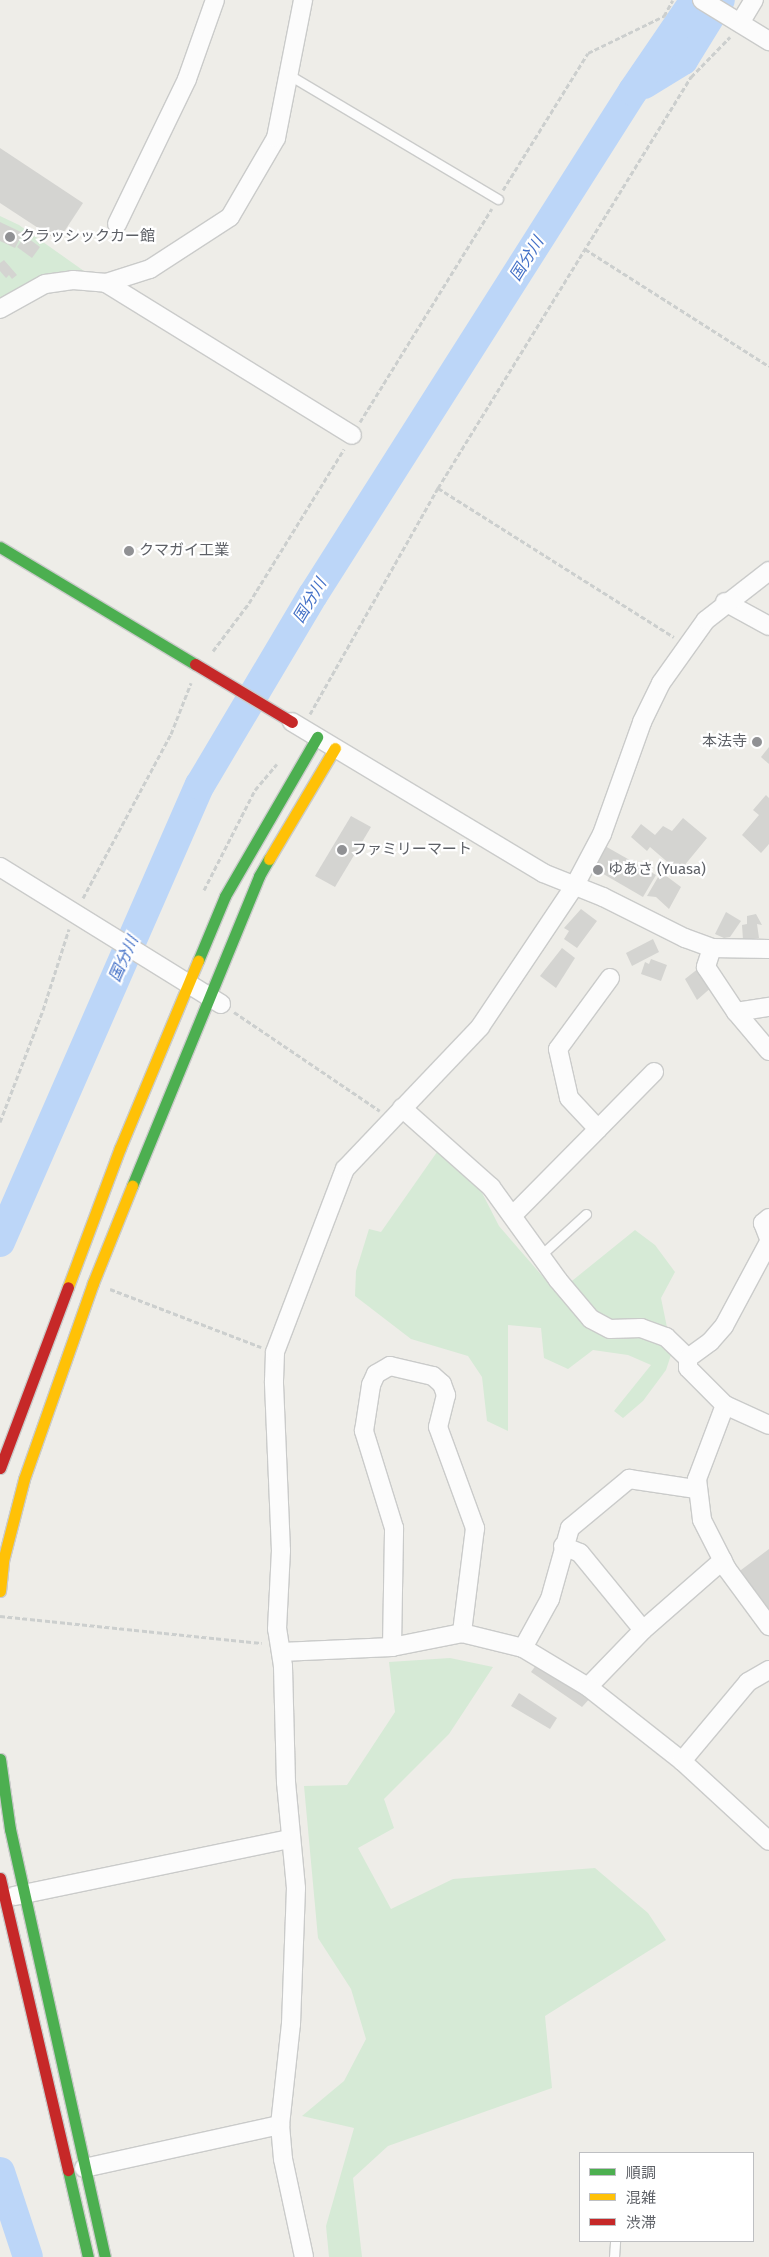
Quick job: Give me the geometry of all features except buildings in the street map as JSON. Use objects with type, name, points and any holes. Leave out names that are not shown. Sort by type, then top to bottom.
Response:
[{"type":"street","points":[[117,224],[187,79],[215,0]]},
{"type":"street","points":[[0,308],[45,284],[73,280],[106,282],[150,269],[230,217],[276,138],[304,0]]},
{"type":"street","points":[[702,0],[769,41]]},
{"type":"street","points":[[740,23],[754,0]]},
{"type":"street","points":[[106,282],[352,435]]},
{"type":"street","points":[[0,547],[204,669],[300,719],[317,738],[543,873],[575,885],[712,948],[769,949]]},
{"type":"street","points":[[304,2257],[283,2159],[280,2125],[291,2024],[296,1888],[290,1839],[281,1652],[277,1629],[281,1551],[274,1381],[276,1352],[345,1169],[396,1113],[480,1027],[575,885],[602,834],[642,722],[661,683],[686,645],[726,602],[769,571]]},
{"type":"street","points":[[726,602],[769,626]]},
{"type":"street","points":[[0,1468],[120,1148],[224,896],[317,738]]},
{"type":"street","points":[[0,1591],[3,1561],[24,1479],[93,1283],[215,1000],[260,876],[335,748]]},
{"type":"street","points":[[0,867],[167,968],[215,1000]]},
{"type":"street","points":[[712,948],[706,967],[736,1012],[769,1051]]},
{"type":"street","points":[[598,1129],[570,1098],[558,1049],[610,978]]},
{"type":"street","points":[[736,1012],[769,1006]]},
{"type":"street","points":[[513,1215],[654,1072]]},
{"type":"street","points":[[396,1113],[478,1172],[513,1215],[541,1255],[591,1319],[610,1329],[641,1328],[666,1337],[688,1358],[688,1368],[725,1405],[769,1425]]},
{"type":"street","points":[[688,1358],[710,1342],[724,1326],[769,1240],[763,1223],[769,1218]]},
{"type":"street","points":[[392,1647],[394,1528],[364,1431],[371,1385],[376,1374],[390,1366],[433,1376],[442,1384],[446,1395],[438,1427],[475,1528],[462,1633]]},
{"type":"street","points":[[725,1405],[696,1489],[702,1520],[723,1560],[769,1626]]},
{"type":"street","points":[[523,1648],[550,1600],[563,1546],[570,1528],[629,1479],[696,1489]]},
{"type":"street","points":[[563,1546],[580,1553],[643,1630]]},
{"type":"street","points":[[588,1687],[643,1630],[723,1560]]},
{"type":"street","points":[[281,1652],[392,1647],[462,1633],[523,1648],[588,1687],[682,1761],[769,1841]]},
{"type":"street","points":[[682,1761],[748,1682],[769,1670]]},
{"type":"street","points":[[0,1759],[10,1829],[84,2168],[106,2257]]},
{"type":"street","points":[[2,1899],[290,1839]]},
{"type":"street","points":[[0,1878],[2,1899],[88,2257]]},
{"type":"street","points":[[84,2168],[280,2125]]},
{"type":"lane","points":[[288,75],[498,199]]},
{"type":"lane","points":[[541,1255],[586,1214]]},
{"type":"lane","points":[[614,2257],[615,2242]]},
{"type":"path","points":[[0,1122],[79,915],[171,734],[191,684],[204,669],[249,604],[588,53],[664,16],[673,0]]},
{"type":"path","points":[[300,719],[438,488],[691,78],[719,51],[740,23]]},
{"type":"path","points":[[585,249],[769,366]]},
{"type":"path","points":[[438,488],[686,645]]},
{"type":"path","points":[[215,1000],[396,1113]]},
{"type":"path","points":[[93,1283],[276,1352]]},
{"type":"path","points":[[0,1616],[269,1644],[281,1652]]},
{"type":"green space","points":[[0,216],[19,225],[91,276],[0,303]]},
{"type":"green space","points":[[437,1152],[477,1183],[499,1226],[557,1293],[635,1230],[655,1245],[675,1272],[661,1298],[672,1352],[666,1370],[643,1401],[623,1418],[614,1411],[651,1365],[628,1355],[593,1350],[568,1369],[544,1358],[541,1328],[508,1325],[508,1431],[487,1421],[482,1377],[468,1356],[411,1339],[355,1296],[356,1271],[369,1229],[381,1232]]},
{"type":"green space","points":[[450,1658],[493,1667],[449,1734],[384,1799],[394,1828],[358,1848],[391,1909],[453,1879],[595,1868],[648,1913],[666,1940],[545,2016],[552,2088],[388,2146],[353,2178],[362,2257],[329,2257],[326,2226],[354,2128],[302,2116],[344,2081],[366,2039],[351,1989],[318,1938],[304,1786],[347,1785],[395,1712],[389,1662]]},
{"type":"waterway","name":"国分川","points":[[0,1242],[200,785],[313,595],[633,91],[695,0]]},
{"type":"waterway","points":[[644,84],[683,60],[720,0]]},
{"type":"waterway","name":"国分川","points":[[0,2172],[28,2257]]},
{"type":"traffic: fast","points":[[0,547],[195,664]]},
{"type":"traffic: fast","points":[[198,961],[225,896],[317,737]]},
{"type":"traffic: fast","points":[[132,1186],[259,876],[269,859]]},
{"type":"traffic: fast","points":[[0,1759],[10,1829],[105,2257]]},
{"type":"traffic: fast","points":[[68,2170],[88,2257]]},
{"type":"traffic: slow","points":[[269,859],[335,748]]},
{"type":"traffic: slow","points":[[68,1287],[120,1148],[198,961]]},
{"type":"traffic: slow","points":[[0,1591],[3,1561],[24,1479],[93,1283],[132,1186]]},
{"type":"traffic: jam","points":[[195,664],[292,722]]},
{"type":"traffic: jam","points":[[0,1468],[68,1287]]},
{"type":"traffic: jam","points":[[0,1878],[68,2170]]},
{"type":"place","name":"クラッシックカー館","points":[[10,237]]},
{"type":"place","name":"クマガイ工業","points":[[129,551]]},
{"type":"place","name":"本法寺","points":[[757,742]]},
{"type":"place","name":"ファミリーマート","points":[[342,850]]},
{"type":"place","name":"ゆあさ (Yuasa)","points":[[598,870]]}]
